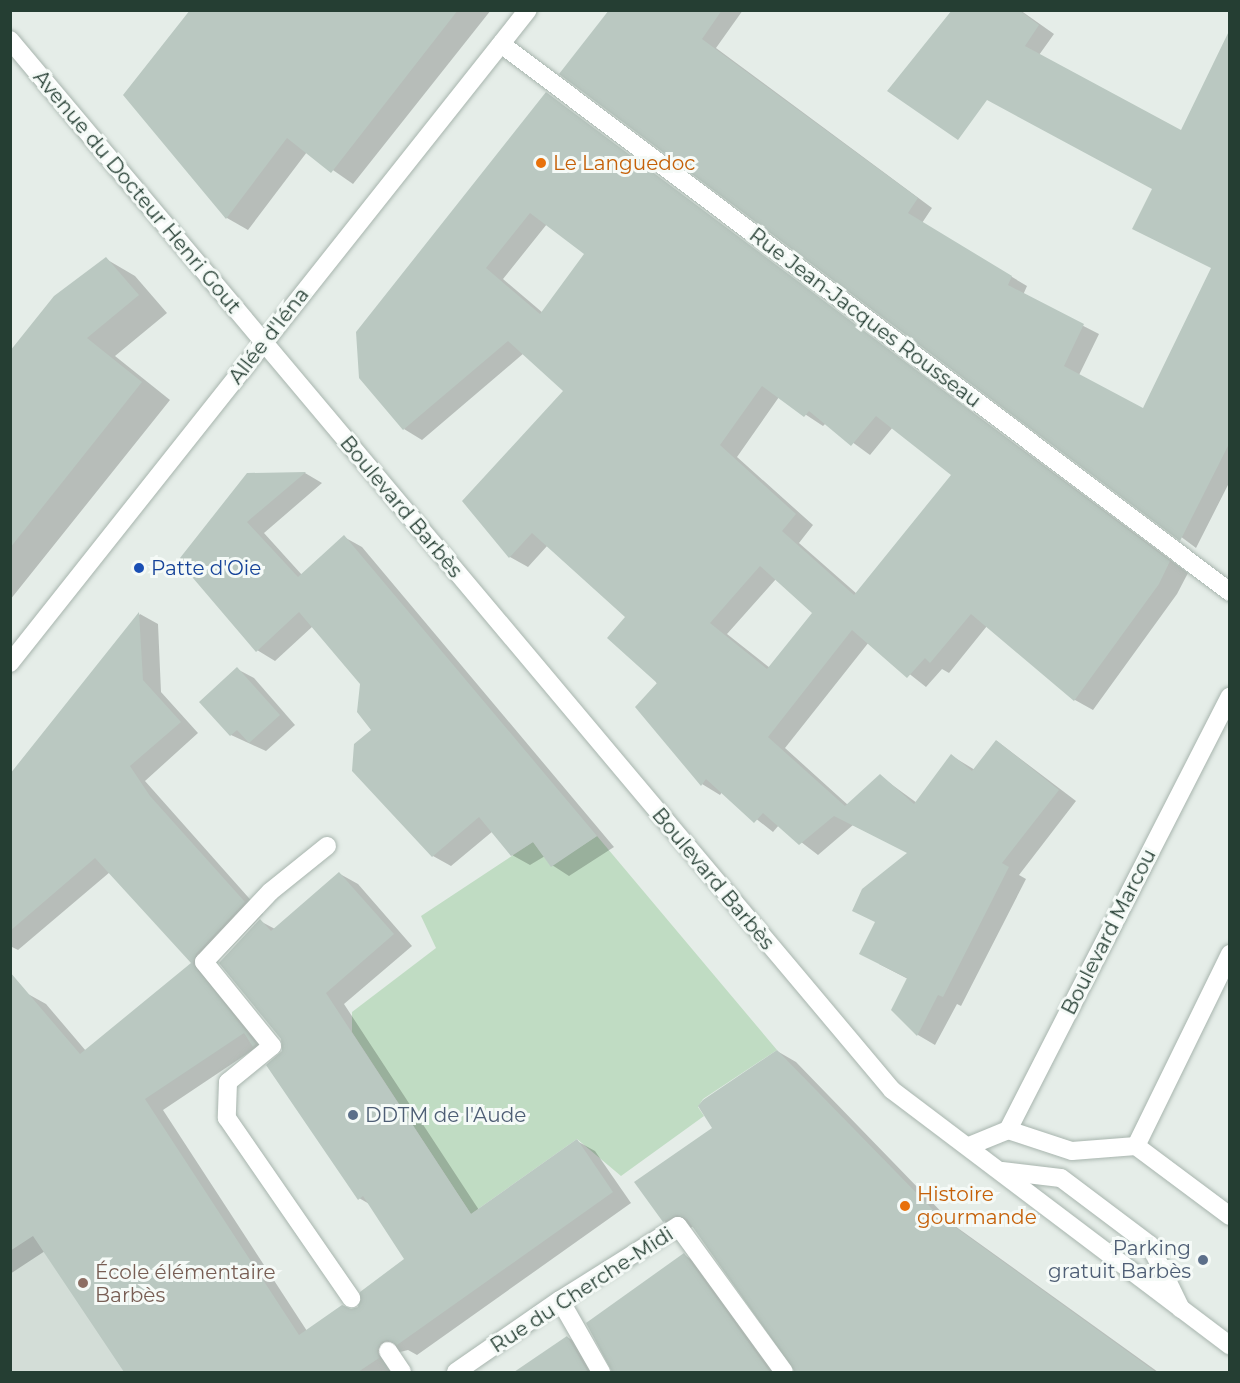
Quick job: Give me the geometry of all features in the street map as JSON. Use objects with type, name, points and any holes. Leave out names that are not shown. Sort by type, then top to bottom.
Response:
[{"type":"street","name":"Allée d'Iéna","points":[[10,663],[528,10]]},
{"type":"street","name":"Avenue du Docteur Henri Gout","points":[[10,40],[263,344]]},
{"type":"street","name":"Rue Jean-Jacques Rousseau","points":[[501,44],[1230,592]]},
{"type":"street","name":"Boulevard Barbès","points":[[263,344],[891,1090],[969,1146],[1230,1346]]},
{"type":"street","name":"Boulevard Marcou","points":[[1008,1130],[1230,696]]},
{"type":"street","points":[[327,846],[270,892],[204,962],[272,1046],[228,1082],[227,1118],[351,1298]]},
{"type":"street","points":[[1136,1146],[1230,954]]},
{"type":"street","points":[[969,1146],[1008,1130],[1072,1151],[1136,1146],[1230,1216]]},
{"type":"street","points":[[1002,1171],[1061,1178],[1150,1245],[1181,1309]]},
{"type":"street","name":"Rue du Cherche-Midi","points":[[456,1372],[560,1300],[678,1226],[784,1372]]},
{"type":"street","points":[[560,1300],[602,1372]]},
{"type":"street","points":[[388,1352],[402,1372]]},
{"type":"shaded area","name":"École élémentaire Barbès","points":[[66,1152],[217,1372],[11,1372],[11,1188]]},
{"type":"green space","points":[[597,836],[777,1050],[703,1099],[698,1107],[704,1116],[621,1176],[577,1139],[471,1214],[352,1032],[352,1012],[436,948],[421,916],[533,842],[551,866]]},
{"type":"building","points":[[190,10],[458,10],[331,173],[287,138],[226,219],[123,95]]},
{"type":"building","points":[[609,10],[722,10],[702,39],[918,198],[908,213],[1012,276],[1008,285],[1084,324],[1064,366],[1143,408],[1211,268],[1132,229],[1152,189],[987,100],[958,140],[887,91],[952,10],[1019,10],[1039,25],[1025,46],[1181,130],[1230,29],[1230,442],[1180,541],[559,74]]},
{"type":"building","points":[[546,92],[1170,561],[1159,584],[1074,701],[971,614],[930,663],[925,658],[907,678],[852,630],[768,737],[845,806],[880,774],[914,804],[951,754],[972,771],[996,740],[1059,790],[1002,863],[1009,867],[943,997],[938,995],[917,1036],[891,1010],[907,978],[859,954],[875,922],[852,911],[862,889],[907,853],[834,816],[799,845],[763,813],[754,823],[706,779],[701,786],[635,707],[657,683],[607,638],[625,617],[532,533],[509,558],[462,501],[563,391],[508,341],[403,430],[359,378],[356,332]],"holes":[[[530,213],[584,254],[540,314],[486,268]],[[762,386],[804,417],[809,411],[851,446],[876,416],[951,475],[854,595],[782,531],[796,514],[720,445]],[[760,566],[812,613],[767,669],[710,623]]]},
{"type":"building","points":[[106,257],[139,295],[87,338],[142,382],[10,548],[10,351],[54,296]]},
{"type":"building","points":[[306,472],[247,522],[298,577],[344,535],[597,836],[551,867],[533,842],[511,856],[479,817],[432,857],[352,771],[354,744],[371,730],[357,712],[360,684],[299,612],[256,652],[187,571],[190,569],[180,558],[247,473]]},
{"type":"building","points":[[139,612],[143,680],[181,722],[130,766],[150,796],[245,902],[196,954],[193,964],[256,1044],[253,1047],[244,1033],[145,1099],[299,1335],[342,1305],[351,1309],[358,1307],[360,1292],[404,1259],[363,1196],[358,1200],[266,1065],[282,1051],[281,1039],[219,963],[260,919],[271,931],[339,872],[394,934],[326,993],[471,1214],[577,1139],[613,1192],[397,1345],[388,1340],[381,1342],[377,1351],[379,1358],[358,1372],[124,1372],[33,1236],[10,1251],[10,972],[80,1054],[191,963],[95,858],[10,931],[10,774]]},
{"type":"building","points":[[237,667],[280,715],[249,743],[237,730],[230,736],[199,702]]},
{"type":"building","points":[[777,1050],[937,1214],[1156,1372],[795,1372],[687,1219],[677,1215],[663,1222],[634,1182],[712,1128],[698,1106],[703,1100]]},
{"type":"building","points":[[684,1253],[770,1372],[612,1372],[586,1323]]},
{"type":"building","points":[[567,1336],[588,1372],[514,1372]]},
{"type":"place","name":"Le Languedoc","points":[[541,163]]},
{"type":"place","name":"Patte d'Oie","points":[[139,568]]},
{"type":"place","name":"DDTM de l'Aude","points":[[353,1115]]},
{"type":"place","name":"Histoire gourmande","points":[[905,1206]]},
{"type":"place","name":"Parking gratuit Barbès","points":[[1203,1260]]},
{"type":"place","name":"École élémentaire Barbès","points":[[83,1283]]}]
